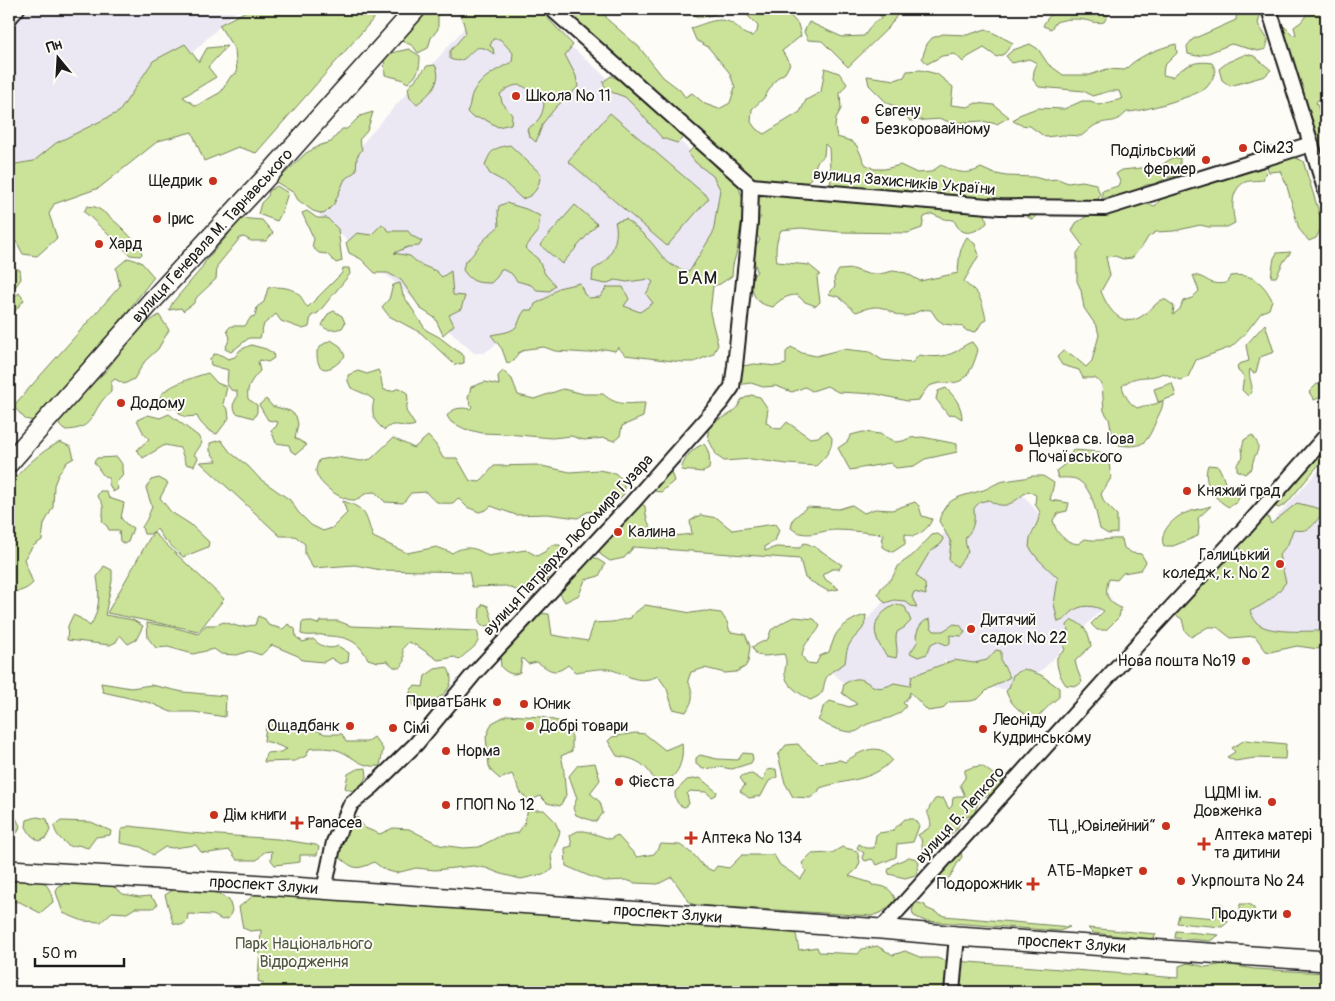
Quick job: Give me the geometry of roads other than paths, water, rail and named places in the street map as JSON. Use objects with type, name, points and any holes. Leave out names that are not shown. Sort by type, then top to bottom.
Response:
[{"type":"main road","name":"вулиця Генерала М. Тарнавського","points":[[9,463],[416,9]]},
{"type":"main road","name":"проспект Злуки","points":[[9,870],[324,890],[1326,961]]},
{"type":"street","points":[[9,18],[17,9]]},
{"type":"street","points":[[552,9],[751,186]]},
{"type":"street","points":[[1269,9],[1326,192]]},
{"type":"street","name":"вулиця Захисників України","points":[[751,186],[1000,207],[1105,208],[1311,144]]},
{"type":"street","name":"вулиця Патріарха Любомира Гузара","points":[[324,890],[334,842],[351,804],[373,786],[416,744],[473,675],[632,503],[722,401],[732,387],[750,223],[751,186]]},
{"type":"street","name":"вулиця Б. Лепкого","points":[[881,929],[1245,528],[1326,436]]},
{"type":"street","points":[[952,992],[957,936]]},
{"type":"place","name":"Школа № 11","points":[[516,96]]},
{"type":"place","name":"Євгену Безкоровайному","points":[[865,120]]},
{"type":"place","name":"Сім23","points":[[1243,148]]},
{"type":"place","name":"Подільський фермер","points":[[1206,160]]},
{"type":"place","name":"Щедрик","points":[[213,181]]},
{"type":"place","name":"Ірис","points":[[157,219]]},
{"type":"place","name":"Хард","points":[[99,244]]},
{"type":"place","name":"Додому","points":[[121,403]]},
{"type":"place","name":"Церква св. Іова Почаївського","points":[[1019,448]]},
{"type":"place","name":"Княжий град","points":[[1187,491]]},
{"type":"place","name":"Калина","points":[[618,532]]},
{"type":"place","name":"Галицький коледж, к. № 2","points":[[1280,564]]},
{"type":"place","name":"Дитячий садок № 22","points":[[971,629]]},
{"type":"place","name":"Нова пошта №19","points":[[1246,661]]},
{"type":"place","name":"ПриватБанк","points":[[497,702]]},
{"type":"place","name":"Юник","points":[[524,704]]},
{"type":"place","name":"Ощадбанк","points":[[350,726]]},
{"type":"place","name":"Добрі товари","points":[[530,726]]},
{"type":"place","name":"Сімі","points":[[393,728]]},
{"type":"place","name":"Леоніду Кудринському","points":[[983,729]]},
{"type":"place","name":"Норма","points":[[446,751]]},
{"type":"place","name":"Фієста","points":[[619,782]]},
{"type":"place","name":"ЦДМІ ім. Довженка","points":[[1272,802]]},
{"type":"place","name":"ГПОП № 12","points":[[446,805]]},
{"type":"place","name":"Дім книги","points":[[214,815]]},
{"type":"place","name":"Panacea","points":[[297,823]]},
{"type":"place","name":"ТЦ „Ювілейний“","points":[[1166,826]]},
{"type":"place","name":"Аптека № 134","points":[[691,838]]},
{"type":"place","name":"Аптека матері та дитини","points":[[1204,844]]},
{"type":"place","name":"АТБ-Маркет","points":[[1143,871]]},
{"type":"place","name":"Укрпошта № 24","points":[[1181,881]]},
{"type":"place","name":"Подорожник","points":[[1033,884]]},
{"type":"place","name":"Продукти","points":[[1287,914]]},
{"type":"district","name":"БАМ","points":[[698,278]]},
{"type":"park label","name":"Парк Національного Відродження","points":[[304,953]]}]
